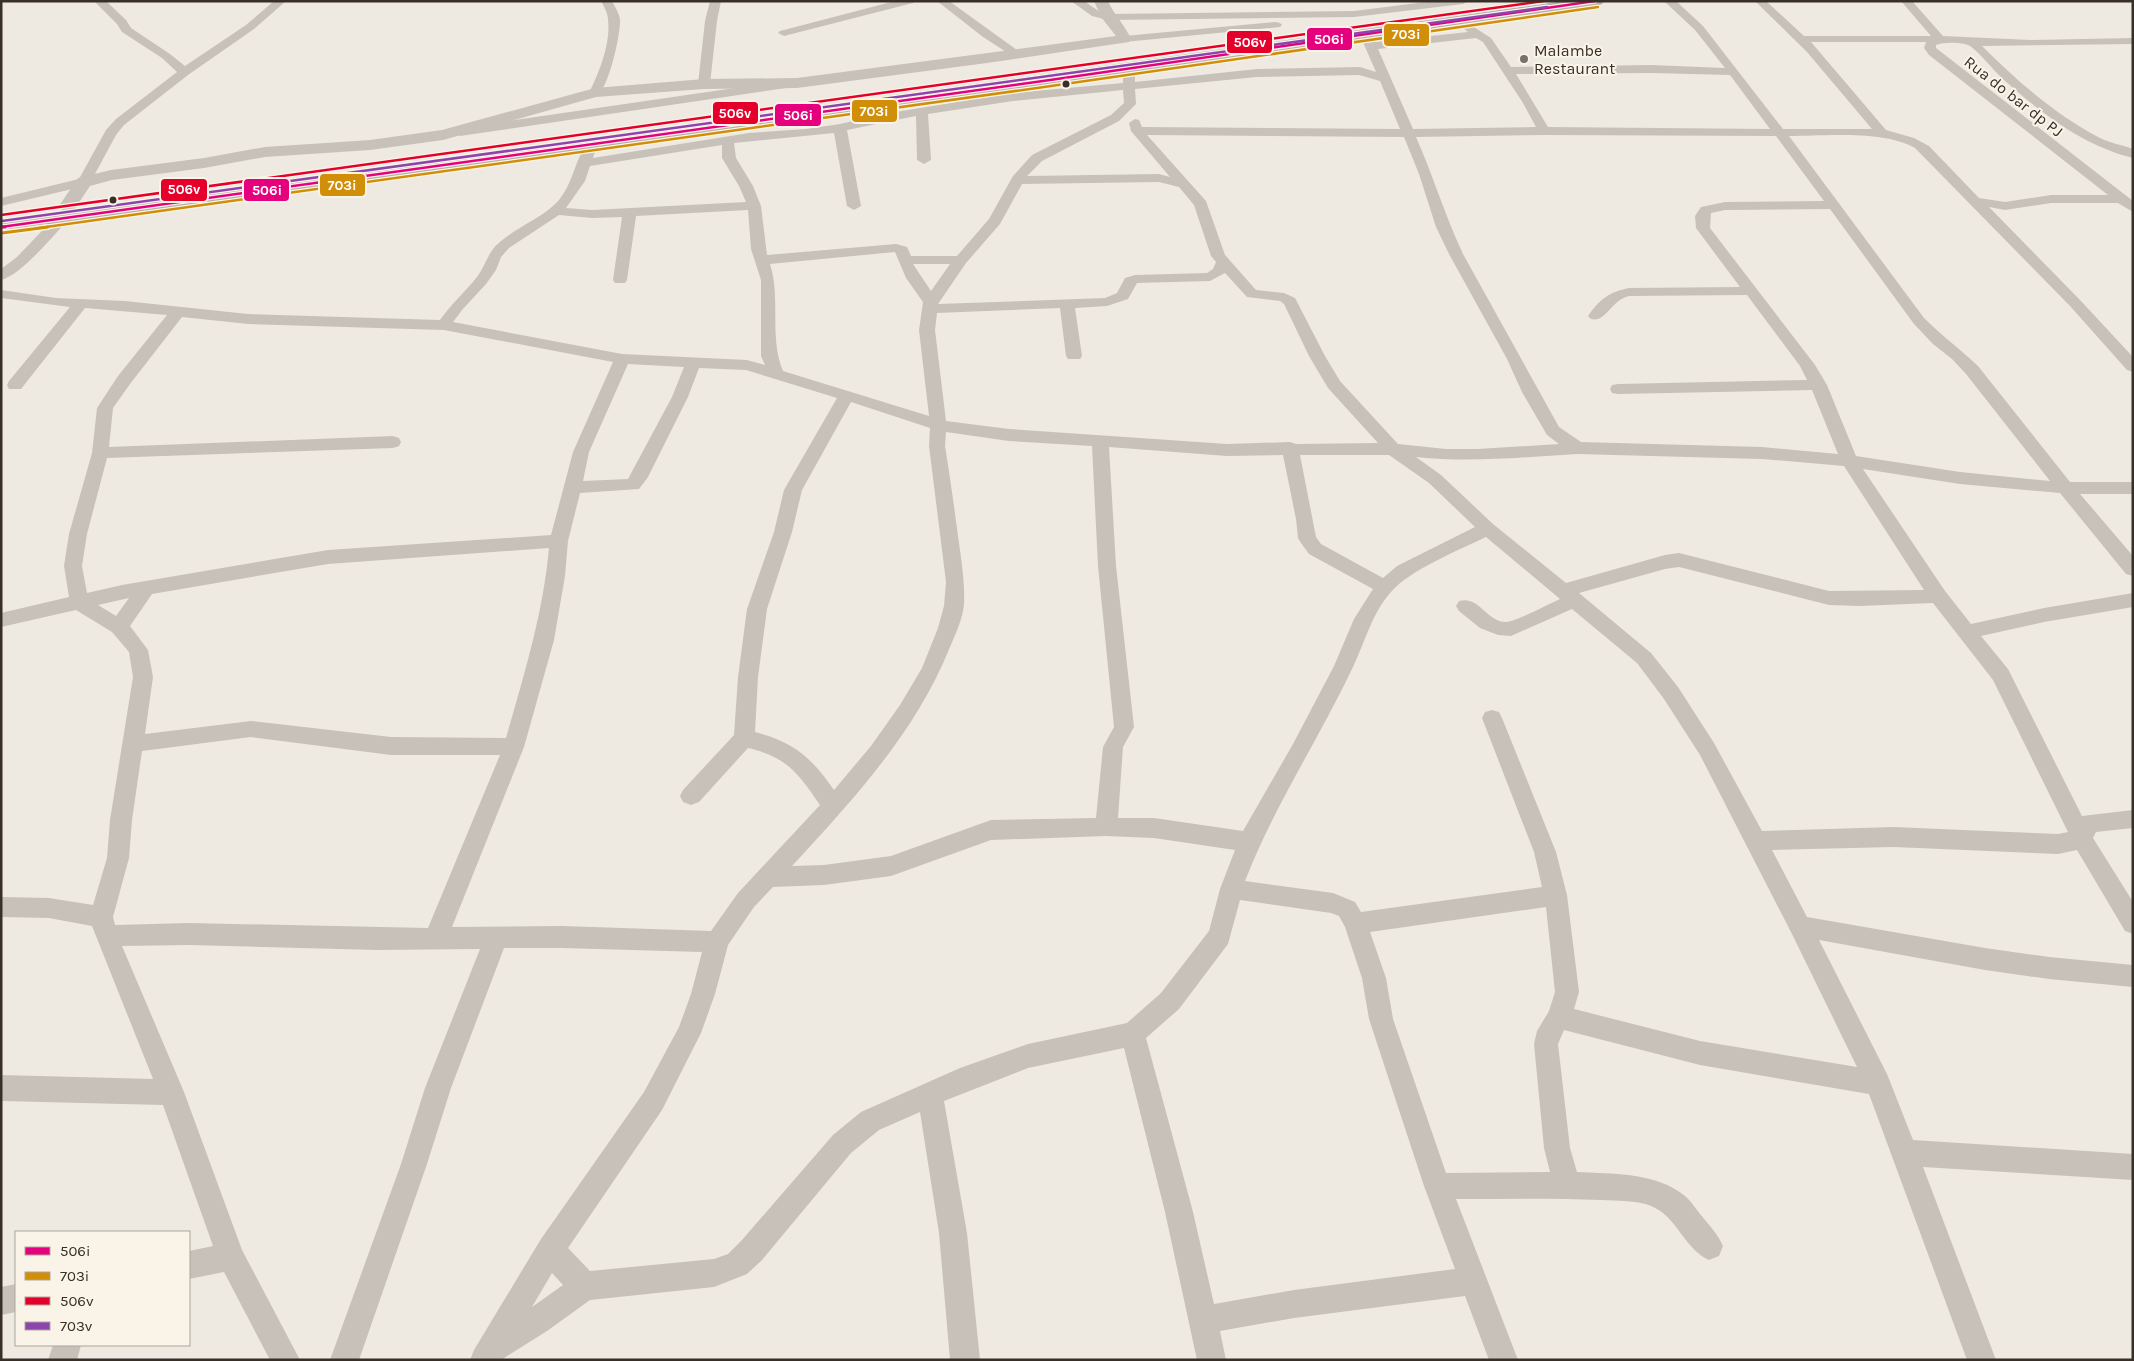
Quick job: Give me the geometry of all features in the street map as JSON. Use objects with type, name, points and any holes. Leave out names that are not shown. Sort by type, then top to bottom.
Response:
[{"type":"main road","points":[[1369,35],[1546,1]]},
{"type":"main road","points":[[1,227],[65,212],[441,154],[1130,63],[1369,35],[1597,1]]},
{"type":"main road","points":[[1,215],[65,212],[592,143],[1130,63]]},
{"type":"street","points":[[100,1],[122,22],[126,30],[166,56],[184,72]]},
{"type":"street","points":[[1,276],[22,260],[65,212],[84,182],[110,133],[145,101],[250,27],[281,1]]},
{"type":"street","points":[[595,94],[600,84],[614,31],[614,16],[606,1]]},
{"type":"street","points":[[704,84],[716,1]]},
{"type":"street","points":[[784,33],[909,1]]},
{"type":"street","points":[[942,1],[987,35],[1018,55]]},
{"type":"street","points":[[1076,1],[1096,14],[1108,17],[1354,14],[1463,1]]},
{"type":"street","points":[[1101,1],[1108,17],[1120,30],[1124,39],[1130,63],[1130,104],[1137,130],[1201,204],[1218,256],[1252,294],[1284,297],[1290,301],[1317,356],[1334,384],[1393,449],[1435,479],[1487,528],[1644,658],[1671,693],[1707,749],[1800,926],[1878,1083],[1982,1360]]},
{"type":"street","points":[[1351,1],[1354,14],[1369,35],[1376,62],[1426,174],[1443,227],[1456,254],[1515,358],[1530,392],[1554,431],[1577,448]]},
{"type":"street","points":[[1760,1],[1772,15],[1800,39],[1861,106],[1882,133]]},
{"type":"street","points":[[1906,1],[1940,39]]},
{"type":"street","points":[[1677,3],[1699,28],[1781,133],[1919,321],[1938,341],[1958,356],[1972,370],[2065,488],[2133,568]]},
{"type":"street","points":[[1,202],[111,175],[204,163],[265,152],[370,146],[797,83],[1018,55],[1124,39],[1268,26],[1339,14]]},
{"type":"street","points":[[1460,21],[1487,40],[1528,103],[1544,132]]},
{"type":"street","points":[[1369,35],[1480,34]]},
{"type":"street","points":[[1800,39],[1940,39],[1972,42],[2133,41]]},
{"type":"street","name":"Rua do bar dp PJ","points":[[1940,39],[1931,43],[1930,48],[1933,53],[2126,199],[2133,208]]},
{"type":"street","points":[[1972,42],[2005,76],[2039,103],[2097,141],[2133,154]]},
{"type":"street","points":[[1360,71],[1376,62]]},
{"type":"street","points":[[1506,71],[1641,69],[1734,72]]},
{"type":"street","points":[[585,163],[728,142],[749,137],[806,133],[840,128],[877,119],[1013,97],[1156,85],[1240,73],[1360,71],[1383,78]]},
{"type":"street","points":[[450,134],[595,94],[704,84],[797,83]]},
{"type":"street","points":[[1999,104],[2039,103]]},
{"type":"street","points":[[487,1355],[550,1249],[653,1101],[689,1033],[703,994],[717,942],[740,908],[833,806],[878,752],[907,711],[931,670],[948,628],[954,606],[954,582],[937,446],[938,425],[927,330],[930,305],[961,260],[995,221],[1018,180],[1037,158],[1115,118],[1130,104]]},
{"type":"street","points":[[922,112],[924,160]]},
{"type":"street","points":[[840,128],[854,206]]},
{"type":"street","points":[[1137,130],[1407,133],[1882,133],[1912,140],[1924,149],[1991,216],[2133,367]]},
{"type":"street","points":[[441,154],[450,134]]},
{"type":"street","points":[[728,142],[729,158],[746,186],[754,206],[758,249],[768,280],[769,356],[776,373]]},
{"type":"street","points":[[444,325],[456,307],[481,281],[489,270],[494,256],[504,245],[556,211],[566,200],[578,181],[592,143]]},
{"type":"street","points":[[1018,180],[1159,178],[1184,184]]},
{"type":"street","points":[[1975,202],[2005,206],[2051,199],[2126,199]]},
{"type":"street","points":[[1834,205],[1725,206],[1709,208],[1700,216],[1703,228],[1807,364],[1819,385],[1849,461],[1938,596],[2001,674],[2082,839],[2133,923]]},
{"type":"street","points":[[556,211],[592,214],[754,206]]},
{"type":"street","points":[[1991,216],[2005,206]]},
{"type":"street","points":[[620,280],[630,212]]},
{"type":"street","points":[[762,260],[896,248],[902,250],[904,260],[914,281],[930,305]]},
{"type":"street","points":[[904,260],[961,260]]},
{"type":"street","points":[[1210,278],[1219,271],[1223,262]]},
{"type":"street","points":[[930,305],[1107,302],[1118,300],[1123,296],[1130,281],[1135,279],[1236,277]]},
{"type":"street","points":[[1596,316],[1609,299],[1616,294],[1630,292],[1750,291]]},
{"type":"street","points":[[1,294],[56,302],[283,321],[444,325],[622,359],[748,365],[883,406],[938,425],[1009,435],[1218,450],[1290,448],[1393,449],[1446,455],[1477,455],[1577,448],[1762,453],[1849,461],[1960,478],[2065,488],[2133,488]]},
{"type":"street","points":[[15,385],[80,303]]},
{"type":"street","points":[[1067,304],[1074,356]]},
{"type":"street","points":[[178,312],[109,400],[105,408],[100,453],[78,534],[73,566],[79,602],[119,627],[138,650],[143,677],[121,820],[118,858],[104,926],[171,1092],[231,1256],[286,1360]]},
{"type":"street","points":[[748,365],[769,356]]},
{"type":"street","points":[[436,937],[514,747],[544,640],[556,576],[559,541],[581,452],[622,359]]},
{"type":"street","points":[[572,487],[633,485],[640,477],[675,406],[693,363]]},
{"type":"street","points":[[1618,388],[1819,385]]},
{"type":"street","points":[[691,796],[744,738],[748,677],[757,609],[784,532],[793,490],[846,396]]},
{"type":"street","points":[[937,446],[977,430]]},
{"type":"street","points":[[1545,451],[1554,431]]},
{"type":"street","points":[[100,453],[393,442]]},
{"type":"street","points":[[1100,442],[1107,566],[1124,727],[1113,748],[1106,827]]},
{"type":"street","points":[[1290,448],[1305,520],[1306,538],[1316,549],[1384,587]]},
{"type":"street","points":[[1435,479],[1446,455]]},
{"type":"street","points":[[487,1355],[585,1286],[714,1274],[737,1264],[752,1250],[842,1144],[870,1121],[960,1081],[1028,1056],[1133,1034],[1170,1001],[1220,936],[1231,890],[1249,842],[1344,666],[1364,619],[1384,587],[1404,571],[1487,528]]},
{"type":"street","points":[[1,620],[145,589],[328,557],[559,541]]},
{"type":"street","points":[[1466,606],[1491,626],[1500,630],[1511,629],[1568,596],[1665,562],[1679,560],[1829,598],[1860,599],[1938,596]]},
{"type":"street","points":[[119,627],[145,589]]},
{"type":"street","points":[[1968,632],[2044,615],[2133,600]]},
{"type":"street","points":[[1492,718],[1545,852],[1556,895],[1567,992],[1559,1017],[1549,1030],[1546,1044],[1557,1148],[1566,1185]]},
{"type":"street","points":[[133,744],[251,730],[392,746],[514,747]]},
{"type":"street","points":[[744,738],[770,744],[789,753],[807,770],[833,806]]},
{"type":"street","points":[[2082,839],[2088,823],[2133,819]]},
{"type":"street","points":[[768,877],[824,875],[891,866],[991,830],[1106,827],[1154,828],[1249,842]]},
{"type":"street","points":[[1755,841],[1894,837],[2058,844],[2082,839]]},
{"type":"street","points":[[1231,890],[1333,903],[1347,909],[1355,923],[1374,978],[1381,1019],[1437,1186],[1504,1360]]},
{"type":"street","points":[[1355,923],[1556,895]]},
{"type":"street","points":[[1,907],[49,908],[104,926],[171,934],[333,938],[562,937],[717,942]]},
{"type":"street","points":[[1800,926],[2049,968],[2133,976]]},
{"type":"street","points":[[344,1360],[411,1173],[438,1088],[496,938]]},
{"type":"street","points":[[1559,1017],[1700,1053],[1878,1083]]},
{"type":"street","points":[[1133,1034],[1156,1117],[1212,1360]]},
{"type":"street","points":[[1,1088],[171,1092]]},
{"type":"street","points":[[930,1095],[953,1232],[965,1360]]},
{"type":"street","points":[[1904,1153],[2133,1168]]},
{"type":"street","points":[[1437,1186],[1566,1185],[1620,1188],[1655,1194],[1676,1206],[1709,1246]]},
{"type":"street","points":[[550,1249],[564,1266],[585,1286]]},
{"type":"street","points":[[190,1265],[231,1256]]},
{"type":"street","points":[[1204,1320],[1294,1304],[1473,1281]]},
{"type":"street","points":[[1,1301],[15,1298]]},
{"type":"street","points":[[62,1360],[67,1346]]},
{"type":"transit line","name":"506v","points":[[1,215],[1544,1]]},
{"type":"transit line","name":"506i","points":[[1,227],[1050,80],[1595,1]]},
{"type":"transit line","name":"703v","points":[[2,221],[1547,7]]},
{"type":"transit line","name":"703i","points":[[2,233],[1051,86],[1598,7]]},
{"type":"place","name":"Malambe Restaurant","points":[[1524,59]]}]
